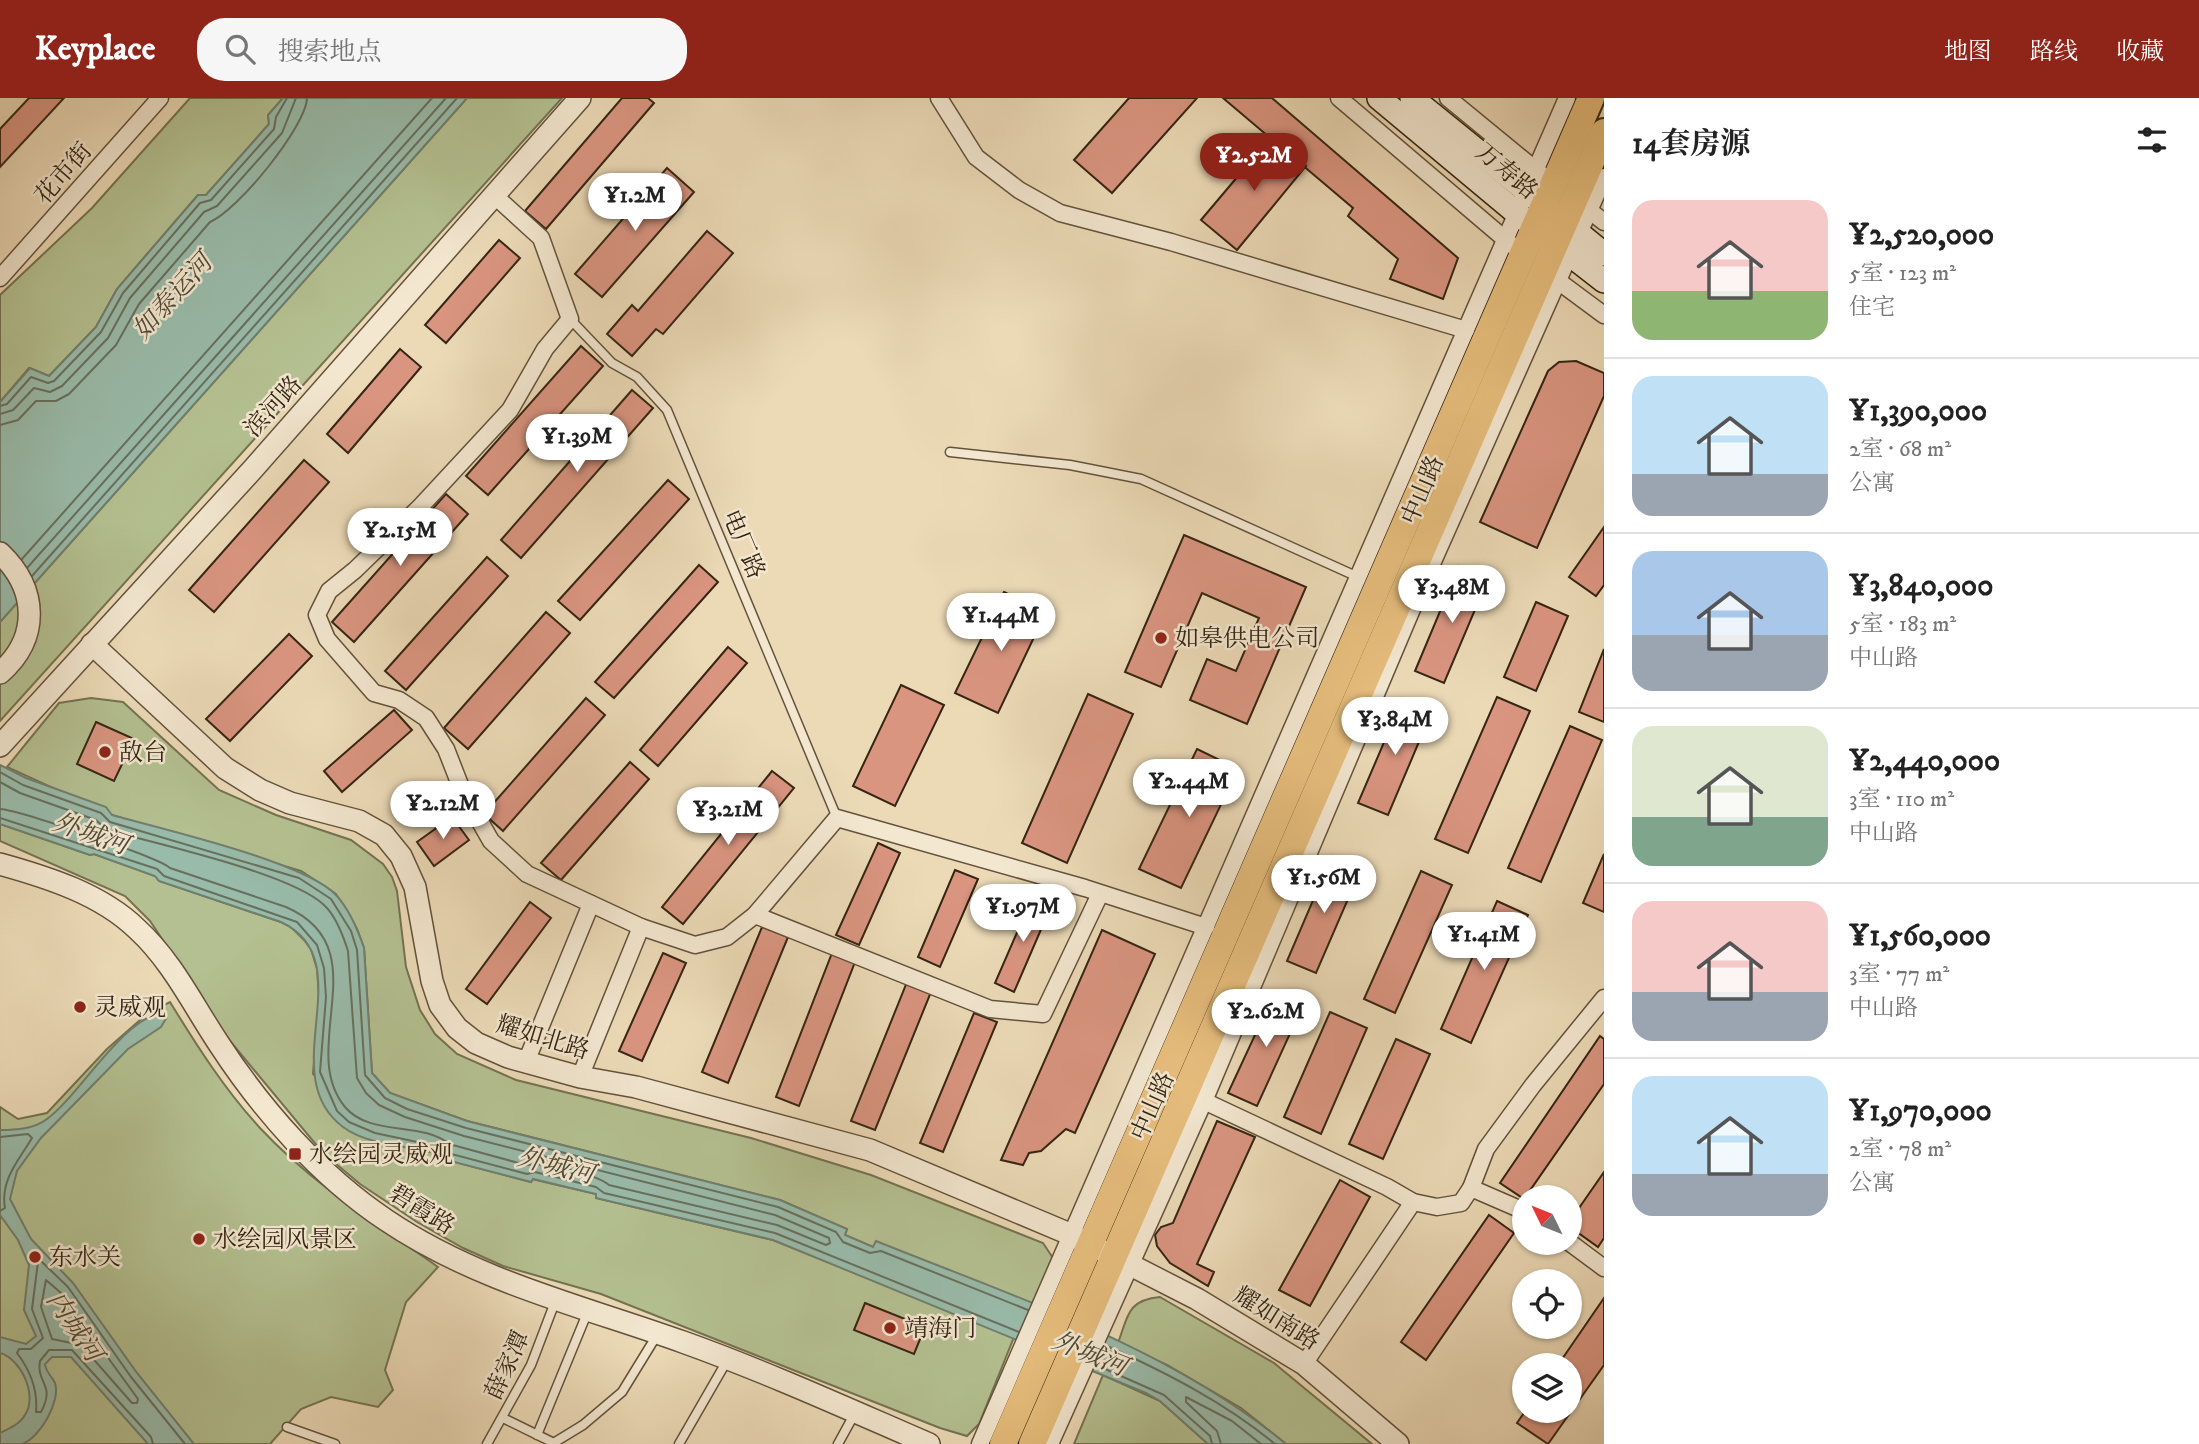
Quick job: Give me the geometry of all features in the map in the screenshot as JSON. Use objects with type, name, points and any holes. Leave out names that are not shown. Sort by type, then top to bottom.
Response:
[{"type":"main road","name":"万寿路","points":[[1379,98],[1554,214],[1604,281]]},
{"type":"main road","name":"万寿路","points":[[1412,98],[1604,254]]},
{"type":"main road","points":[[1554,214],[1591,98]]},
{"type":"main road","points":[[1554,214],[1604,132]]},
{"type":"main road","name":"中山路","points":[[1003,1444],[1041,1389],[1554,214]]},
{"type":"main road","name":"中山路","points":[[1101,1250],[1369,582],[1532,261]]},
{"type":"main road","name":"中山路","points":[[1032,1444],[1041,1389]]},
{"type":"street","name":"花市街","points":[[0,278],[160,98]]},
{"type":"street","name":"滨河路","points":[[0,746],[496,197],[580,98]]},
{"type":"street","points":[[939,98],[976,157],[1019,190],[1060,213],[1171,242],[1466,330]]},
{"type":"street","points":[[1339,98],[1532,261],[1604,314]]},
{"type":"street","points":[[1448,98],[1554,214],[1604,222]]},
{"type":"street","points":[[1101,1250],[1204,1101],[1415,601],[1532,261],[1554,214],[1567,98]]},
{"type":"street","points":[[1554,214],[1604,177]]},
{"type":"street","points":[[496,197],[541,238],[570,319],[545,349],[510,410],[421,506],[355,570],[329,591],[317,615],[327,639],[374,693],[399,700],[426,718],[446,749],[462,790],[491,841],[527,874],[640,927],[695,945],[727,937],[755,915],[838,818],[1206,927]]},
{"type":"street","points":[[980,1444],[1041,1389],[1101,1250],[1206,927],[1369,582],[1466,330],[1532,261]]},
{"type":"street","points":[[0,553],[12,564],[25,586],[32,612],[29,632],[18,656],[0,673]]},
{"type":"street","name":"耀如北路","points":[[92,644],[225,768],[260,790],[290,803],[359,821],[384,835],[401,856],[415,887],[432,981],[440,1005],[457,1028],[476,1044],[580,1077],[636,1087],[870,1150],[1101,1250]]},
{"type":"street","name":"碧霞路","points":[[0,864],[34,874],[82,894],[110,908],[136,928],[163,957],[219,1046],[275,1117],[327,1172],[376,1213],[446,1255],[491,1277],[729,1359],[929,1444]]},
{"type":"street","points":[[755,915],[990,1009],[1043,1014],[1100,894]]},
{"type":"street","points":[[526,1062],[592,904]]},
{"type":"street","points":[[580,1077],[640,927]]},
{"type":"street","points":[[1204,1101],[1387,1186],[1413,1202],[1437,1207],[1461,1203],[1471,1188],[1486,1149],[1533,1085],[1604,998]]},
{"type":"street","points":[[1471,1188],[1512,1206]]},
{"type":"street","points":[[1304,1364],[1413,1202]]},
{"type":"street","name":"耀如南路","points":[[1101,1250],[1197,1300],[1304,1364],[1398,1444]]},
{"type":"street","points":[[1582,1252],[1604,1268]]},
{"type":"street","points":[[1041,1389],[1050,1444]]},
{"type":"lane","name":"电厂路","points":[[570,319],[612,363],[636,377],[667,410],[838,818]]},
{"type":"lane","points":[[950,452],[1070,465],[1141,479],[1369,582]]},
{"type":"lane","name":"薛家潭","points":[[487,1444],[531,1365],[556,1300]]},
{"type":"lane","points":[[537,1435],[588,1311]]},
{"type":"lane","points":[[503,1418],[554,1444],[583,1425],[622,1392],[658,1334]]},
{"type":"lane","points":[[679,1444],[729,1359]]},
{"type":"lane","points":[[838,1444],[856,1412]]},
{"type":"lane","points":[[288,1427],[335,1444]]},
{"type":"shaded area","points":[[190,98],[283,98],[268,115],[269,124],[206,195],[198,195],[117,289],[96,327],[49,376],[29,368],[0,402],[0,295],[92,208]]},
{"type":"shaded area","points":[[467,98],[562,98],[0,721],[0,622]]},
{"type":"shaded area","points":[[91,698],[123,702],[219,790],[276,815],[351,840],[383,864],[397,891],[406,967],[420,1010],[435,1034],[457,1054],[516,1080],[751,1138],[871,1175],[1043,1243],[1053,1258],[1032,1304],[877,1242],[873,1247],[845,1235],[847,1229],[780,1200],[467,1121],[390,1093],[372,1073],[364,948],[357,929],[336,894],[301,871],[112,815],[7,767],[59,703]]},
{"type":"shaded area","points":[[0,824],[90,855],[94,854],[155,876],[159,881],[291,927],[311,949],[317,969],[319,997],[313,1074],[374,1139],[436,1153],[436,1157],[531,1182],[532,1179],[596,1194],[596,1198],[773,1240],[1014,1337],[979,1424],[967,1436],[940,1428],[601,1294],[503,1266],[463,1248],[417,1222],[360,1184],[323,1153],[230,1041],[150,921],[125,896],[0,841]]},
{"type":"shaded area","name":"水绘园风景区","points":[[170,1002],[223,1083],[280,1148],[345,1202],[438,1267],[406,1302],[385,1370],[393,1390],[378,1407],[331,1397],[301,1409],[270,1444],[0,1444],[0,1107],[18,1119],[47,1113],[107,1049],[148,1013]]},
{"type":"shaded area","points":[[1160,1297],[1274,1363],[1372,1444],[1286,1444],[1241,1408],[1167,1365],[1118,1343],[1130,1311],[1141,1302]]},
{"type":"shaded area","points":[[1103,1375],[1160,1401],[1208,1444],[1074,1444]]},
{"type":"water","name":"如泰运河","points":[[283,98],[467,98],[0,622],[0,402],[30,368],[49,376],[96,327],[117,289],[198,195],[206,195],[269,124],[268,115]]},
{"type":"water","name":"外城河","points":[[0,765],[26,778],[106,807],[112,815],[266,859],[321,883],[337,896],[353,921],[364,948],[372,1073],[390,1093],[467,1121],[780,1200],[847,1229],[845,1235],[873,1247],[876,1241],[1036,1305],[1142,1352],[1241,1410],[1286,1444],[1208,1444],[1160,1401],[1146,1393],[773,1240],[596,1198],[596,1194],[533,1179],[531,1182],[435,1157],[435,1153],[375,1141],[353,1133],[343,1127],[323,1105],[315,1078],[318,990],[316,963],[305,940],[281,922],[159,881],[155,876],[94,854],[90,855],[0,824]]},
{"type":"water","name":"内城河","points":[[163,1013],[167,1017],[161,1027],[128,1049],[41,1138],[17,1171],[10,1199],[31,1239],[73,1283],[137,1373],[194,1444],[148,1444],[71,1357],[52,1357],[45,1364],[56,1391],[48,1418],[36,1434],[22,1444],[0,1444],[0,1433],[24,1417],[30,1396],[20,1370],[14,1362],[0,1353],[0,1337],[26,1344],[36,1336],[24,1310],[29,1265],[18,1240],[0,1215],[0,1130],[31,1127],[47,1119],[132,1028]]},
{"type":"building","points":[[29,98],[64,98],[0,167],[0,129]]},
{"type":"building","points":[[622,98],[648,98],[654,103],[546,229],[525,211]]},
{"type":"building","points":[[1129,98],[1197,98],[1112,193],[1074,160]]},
{"type":"building","points":[[1223,98],[1272,98],[1458,258],[1443,299],[1390,279],[1398,259],[1348,216],[1353,208]]},
{"type":"building","points":[[1271,137],[1306,166],[1237,250],[1201,220]]},
{"type":"building","points":[[667,168],[694,192],[602,297],[575,274]]},
{"type":"building","points":[[707,231],[733,253],[663,334],[656,329],[632,356],[607,334],[632,305],[638,311]]},
{"type":"building","points":[[499,240],[520,258],[446,343],[425,325]]},
{"type":"building","points":[[581,346],[603,366],[488,495],[466,476]]},
{"type":"building","points":[[400,349],[421,367],[348,453],[327,434]]},
{"type":"building","points":[[1576,361],[1604,373],[1604,396],[1537,548],[1480,522],[1548,371],[1559,362]]},
{"type":"building","points":[[632,390],[653,408],[521,558],[501,540]]},
{"type":"building","points":[[304,460],[329,482],[214,612],[189,590]]},
{"type":"building","points":[[668,480],[689,499],[580,620],[558,601]]},
{"type":"building","points":[[446,494],[468,514],[354,642],[332,622]]},
{"type":"building","points":[[1604,527],[1604,585],[1596,596],[1569,577]]},
{"type":"building","name":"如皋供电公司","points":[[1184,535],[1306,587],[1247,724],[1190,700],[1207,659],[1236,671],[1259,618],[1202,593],[1161,687],[1125,672]]},
{"type":"building","points":[[487,557],[508,576],[406,690],[385,671]]},
{"type":"building","points":[[699,565],[718,582],[614,698],[595,682]]},
{"type":"building","points":[[1459,566],[1488,579],[1444,683],[1415,671]]},
{"type":"building","points":[[1004,592],[1046,612],[998,713],[955,693]]},
{"type":"building","points":[[1536,602],[1568,616],[1536,691],[1504,677]]},
{"type":"building","points":[[546,612],[570,633],[468,749],[444,728]]},
{"type":"building","points":[[289,634],[312,656],[230,741],[206,719]]},
{"type":"building","points":[[728,647],[747,663],[658,766],[640,750]]},
{"type":"building","points":[[1604,649],[1604,722],[1579,712]]},
{"type":"building","points":[[901,685],[944,705],[895,806],[853,786]]},
{"type":"building","points":[[1088,694],[1133,714],[1067,863],[1022,843]]},
{"type":"building","points":[[1497,697],[1530,711],[1468,853],[1435,839]]},
{"type":"building","points":[[586,698],[605,715],[503,831],[484,814]]},
{"type":"building","points":[[1403,698],[1432,711],[1388,815],[1358,803]]},
{"type":"building","points":[[394,710],[412,730],[342,792],[324,771]]},
{"type":"building","name":"敌台","points":[[96,722],[134,739],[114,781],[77,764]]},
{"type":"building","points":[[1570,726],[1602,740],[1541,882],[1508,868]]},
{"type":"building","points":[[1197,749],[1238,769],[1181,888],[1139,869]]},
{"type":"building","points":[[630,762],[649,779],[561,880],[541,863]]},
{"type":"building","points":[[772,771],[794,788],[683,924],[662,907]]},
{"type":"building","points":[[452,817],[469,840],[434,866],[417,842]]},
{"type":"building","points":[[878,843],[900,853],[859,945],[836,935]]},
{"type":"building","points":[[1604,854],[1604,912],[1583,903]]},
{"type":"building","points":[[1332,856],[1361,869],[1316,973],[1287,961]]},
{"type":"building","points":[[955,870],[978,879],[940,967],[918,957]]},
{"type":"building","points":[[1421,871],[1452,885],[1395,1013],[1364,999]]},
{"type":"building","points":[[1033,896],[1052,904],[1014,992],[995,983]]},
{"type":"building","points":[[1497,901],[1528,915],[1471,1043],[1441,1029]]},
{"type":"building","points":[[530,902],[551,918],[487,1004],[466,989]]},
{"type":"building","points":[[762,927],[788,937],[728,1083],[702,1072]]},
{"type":"building","points":[[1102,930],[1155,954],[1075,1133],[1066,1129],[1041,1151],[1029,1153],[1023,1165],[1001,1160]]},
{"type":"building","points":[[663,953],[686,963],[642,1061],[619,1051]]},
{"type":"building","points":[[832,953],[855,962],[799,1106],[776,1097]]},
{"type":"building","points":[[907,982],[931,992],[875,1130],[851,1121]]},
{"type":"building","points":[[1275,992],[1303,1005],[1257,1106],[1228,1093]]},
{"type":"building","points":[[1330,1012],[1367,1028],[1321,1134],[1284,1117]]},
{"type":"building","points":[[974,1013],[997,1022],[943,1152],[920,1143]]},
{"type":"building","points":[[1600,1036],[1604,1039],[1604,1084],[1534,1185],[1512,1185],[1512,1191],[1500,1183]]},
{"type":"building","points":[[1396,1039],[1430,1054],[1383,1159],[1349,1144]]},
{"type":"building","points":[[1217,1121],[1255,1137],[1197,1264],[1214,1272],[1208,1286],[1170,1263],[1157,1246],[1155,1235],[1161,1227],[1173,1223]]},
{"type":"building","points":[[1604,1172],[1604,1238],[1598,1247],[1582,1236],[1582,1204]]},
{"type":"building","points":[[1340,1180],[1370,1197],[1310,1306],[1279,1290]]},
{"type":"building","points":[[1489,1215],[1512,1232],[1512,1236],[1426,1360],[1401,1342]]},
{"type":"building","points":[[1604,1298],[1604,1365],[1582,1396],[1582,1353],[1566,1353],[1576,1339],[1582,1339],[1582,1330]]},
{"type":"building","name":"靖海门","points":[[865,1303],[925,1327],[914,1354],[854,1330]]},
{"type":"building","points":[[1517,1423],[1563,1423],[1548,1444]]},
{"type":"place","name":"如皋供电公司","points":[[1161,638]]},
{"type":"place","name":"敌台","points":[[105,752]]},
{"type":"place","name":"灵威观","points":[[80,1007]]},
{"type":"place","name":"水绘园灵威观","points":[[295,1154]]},
{"type":"place","name":"水绘园风景区","points":[[199,1239]]},
{"type":"place","name":"东水关","points":[[35,1257]]},
{"type":"place","name":"靖海门","points":[[890,1328]]}]
